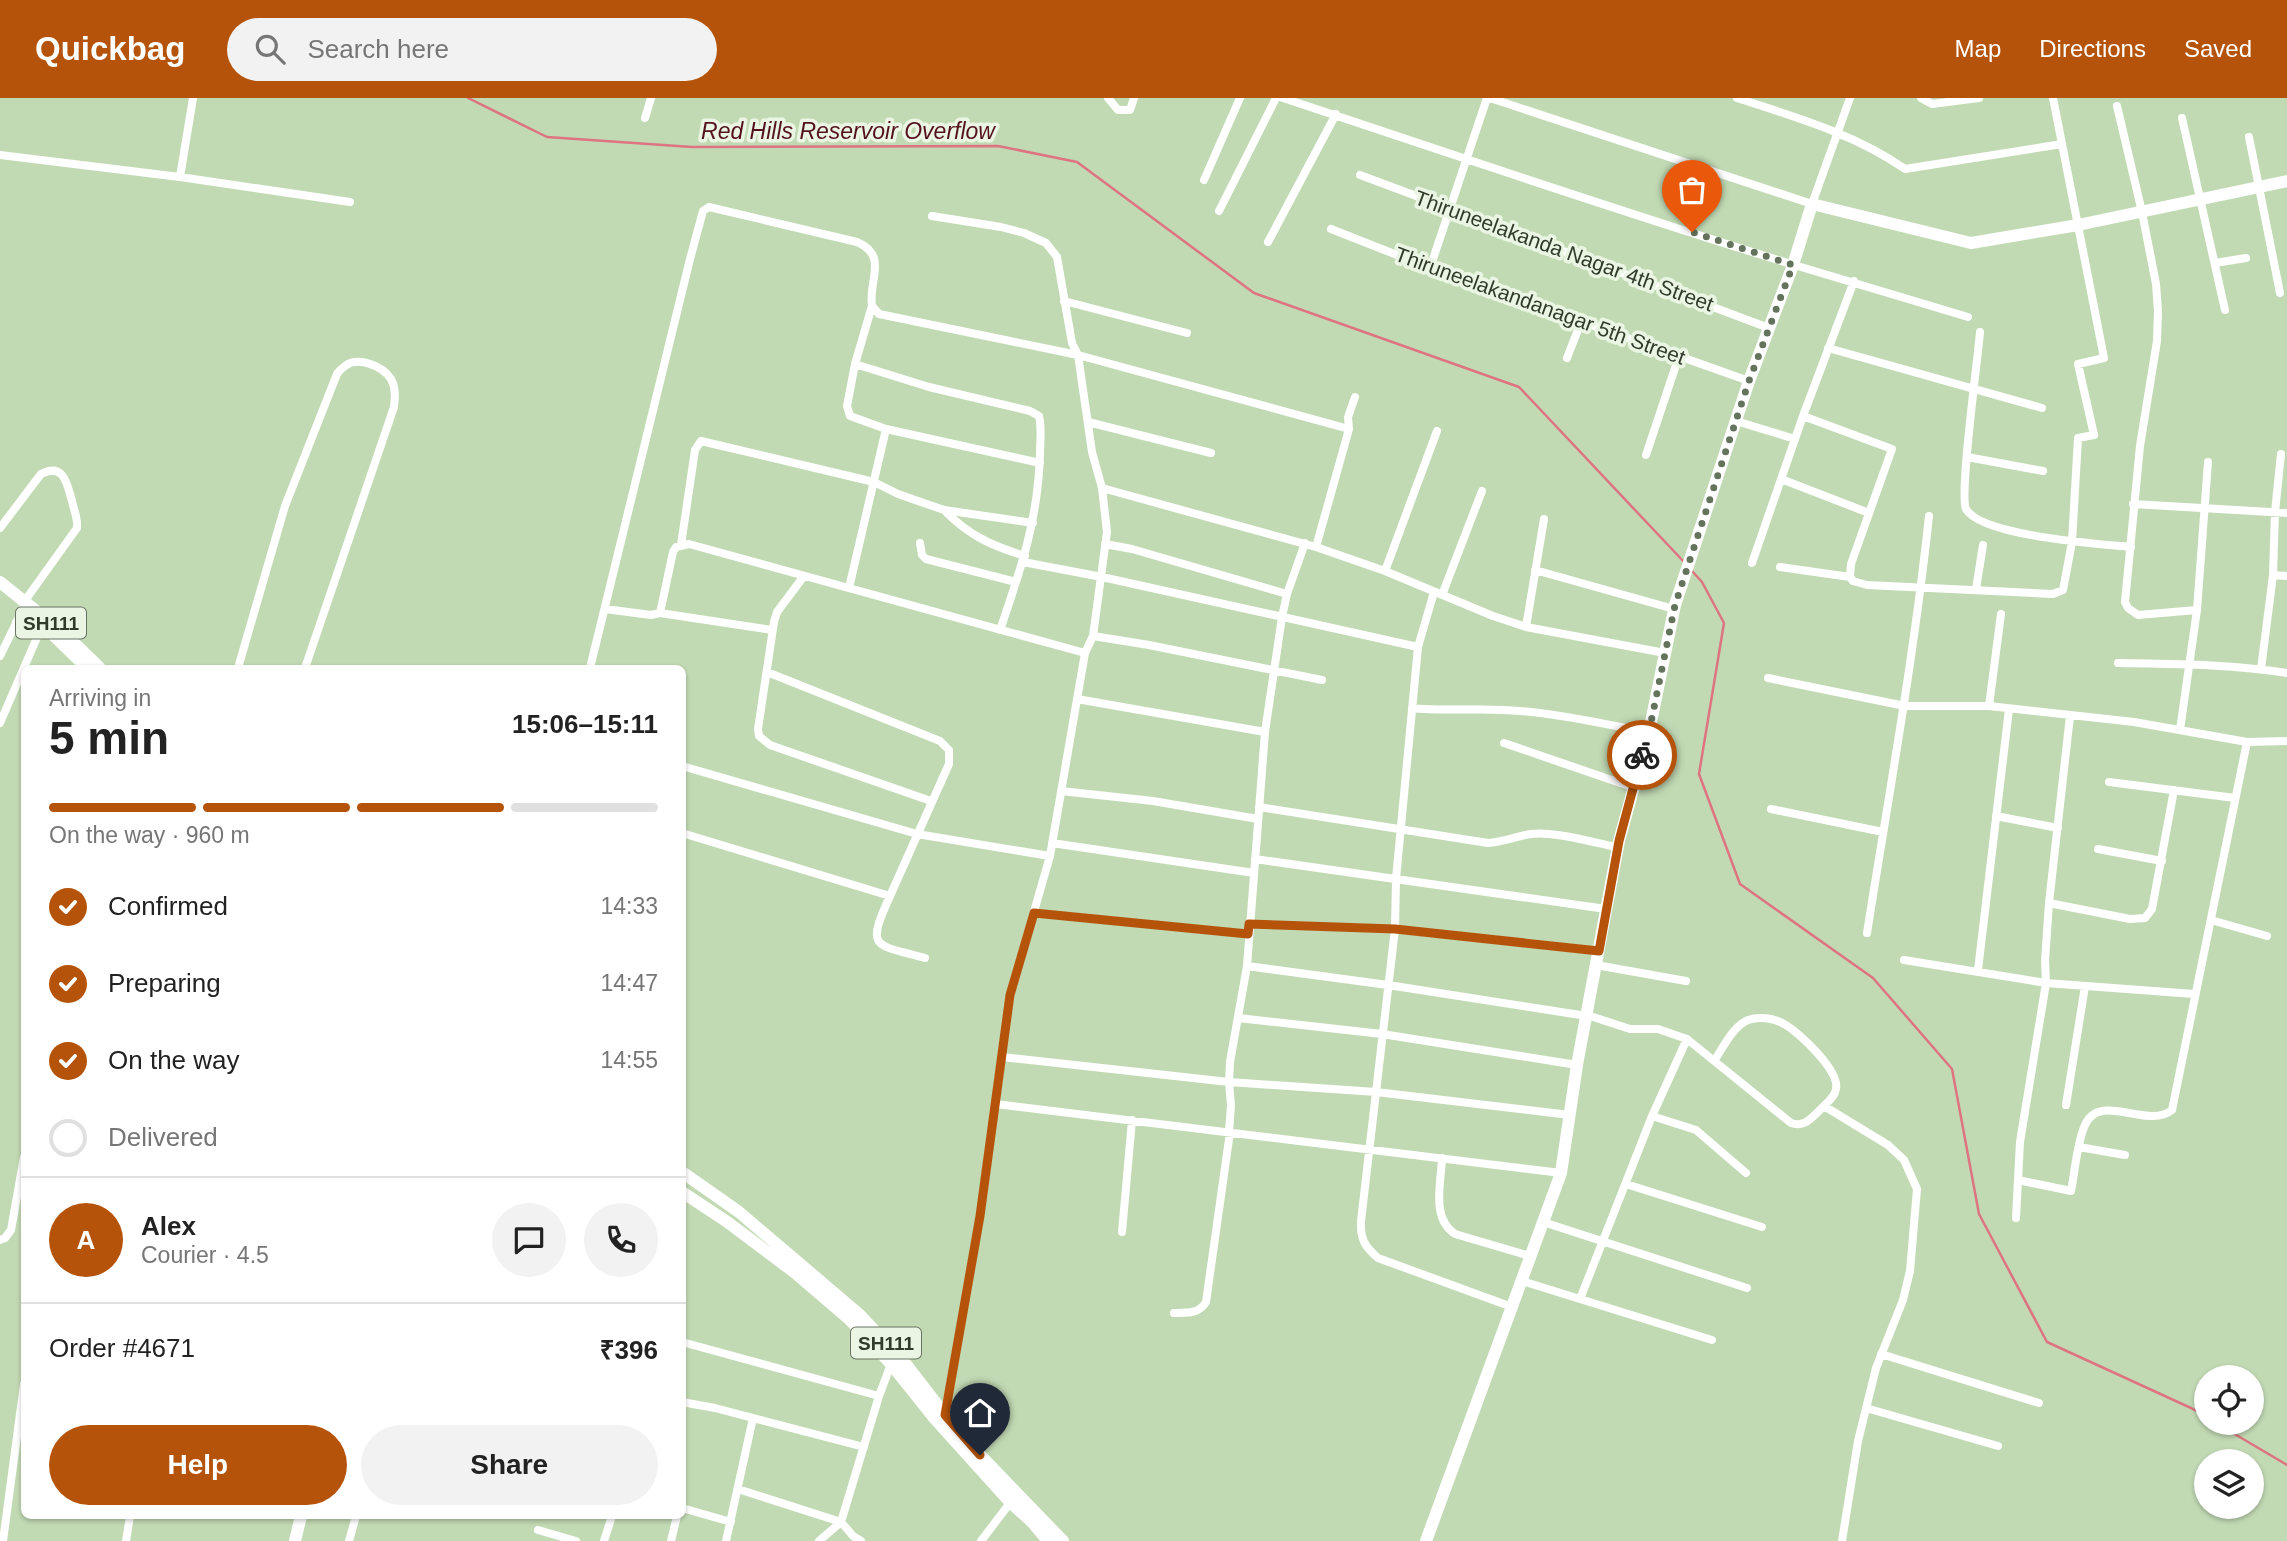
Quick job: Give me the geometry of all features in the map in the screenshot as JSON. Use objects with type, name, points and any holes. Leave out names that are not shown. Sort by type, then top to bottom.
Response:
[{"type":"street","points":[[180,177],[193,98]]},
{"type":"street","points":[[645,118],[651,98]]},
{"type":"street","points":[[1108,98],[1118,110],[1130,110],[1134,98]]},
{"type":"street","points":[[1204,180],[1240,98]]},
{"type":"street","points":[[1219,211],[1276,98]]},
{"type":"street","points":[[1283,98],[1300,101],[1465,159],[1793,265],[1968,317]]},
{"type":"street","points":[[1430,268],[1488,98],[1812,204],[1972,243],[2078,225],[2287,181]]},
{"type":"street","points":[[1737,98],[1837,131],[1905,169],[2062,144]]},
{"type":"street","points":[[1426,1541],[1561,1173],[1577,1065],[1618,847],[1649,732],[1675,607],[1749,381],[1793,265],[1850,98]]},
{"type":"street","points":[[1921,98],[1933,103],[1979,98]]},
{"type":"street","points":[[1780,567],[1850,577],[1853,581],[1867,585],[2053,594],[2060,592],[2065,586],[2072,542],[2078,438],[2095,435],[2078,364],[2104,358],[2053,98]]},
{"type":"street","points":[[2116,106],[2142,212],[2156,284],[2158,311],[2157,341],[2146,399],[2124,594],[2127,608],[2133,613],[2146,615],[2197,610]]},
{"type":"street","points":[[1268,243],[1336,114]]},
{"type":"street","points":[[2182,118],[2225,310]]},
{"type":"street","points":[[2249,137],[2280,293]]},
{"type":"street","points":[[0,155],[180,177],[350,202]]},
{"type":"street","name":"Thiruneelakanda Nagar 4th Street","points":[[1360,175],[1769,328]]},
{"type":"street","points":[[591,665],[690,259],[703,211],[709,207],[857,242],[874,253],[872,306],[855,364],[847,411],[855,419],[886,429],[1040,463]]},
{"type":"street","points":[[932,216],[1024,233],[1046,243],[1057,257],[1072,343],[1078,355],[1092,452],[1102,488],[1107,532],[1093,636],[1084,653],[1050,856],[1010,995],[980,1216],[941,1418]]},
{"type":"street","name":"Thiruneelakandanagar 5th Street","points":[[1331,229],[1430,268],[1749,381]]},
{"type":"street","points":[[2215,263],[2246,258]]},
{"type":"street","points":[[1752,563],[1854,281]]},
{"type":"street","points":[[1064,300],[1188,333]]},
{"type":"street","points":[[872,306],[879,314],[897,319],[1078,355],[1349,429]]},
{"type":"street","points":[[1567,358],[1581,322]]},
{"type":"street","points":[[1980,332],[1967,457],[1965,506],[1972,516],[1994,527],[2072,542],[2131,547]]},
{"type":"street","points":[[1828,348],[2042,408]]},
{"type":"street","points":[[1646,455],[1679,356]]},
{"type":"street","points":[[239,665],[285,506],[337,374],[346,364],[357,362],[373,365],[383,370],[390,379],[396,393],[394,407],[306,665]]},
{"type":"street","points":[[855,364],[929,387],[1035,412],[1039,416],[1040,463],[1033,523],[1000,630]]},
{"type":"street","points":[[1316,547],[1349,429],[1348,417],[1355,397]]},
{"type":"street","points":[[1803,416],[1892,449],[1851,564],[1850,577]]},
{"type":"street","points":[[1736,421],[1795,439]]},
{"type":"street","points":[[1088,422],[1211,453]]},
{"type":"street","points":[[849,588],[886,429]]},
{"type":"street","points":[[1385,570],[1437,431]]},
{"type":"street","points":[[681,545],[695,450],[701,441],[874,482],[898,495],[944,510],[1033,523]]},
{"type":"street","points":[[2261,669],[2273,575],[2275,512],[2281,454]]},
{"type":"street","points":[[1967,457],[2043,471]]},
{"type":"street","points":[[2180,730],[2197,610],[2208,462]]},
{"type":"street","points":[[0,528],[41,474],[50,470],[63,475],[78,519],[77,528],[23,606],[0,656]]},
{"type":"street","points":[[1781,479],[1869,513]]},
{"type":"street","points":[[1102,488],[1305,543],[1385,570],[1526,627],[1665,653]]},
{"type":"street","points":[[1482,491],[1418,647],[1396,879],[1395,929],[1360,1232],[1363,1242],[1378,1258],[1512,1307]]},
{"type":"street","points":[[2133,504],[2287,513]]},
{"type":"street","points":[[944,510],[981,541],[1024,559],[1418,647]]},
{"type":"street","points":[[1867,933],[1905,706],[1929,516]]},
{"type":"street","points":[[1526,627],[1544,519]]},
{"type":"street","points":[[920,543],[922,555],[926,559],[1016,582]]},
{"type":"street","points":[[1174,1313],[1196,1312],[1206,1302],[1230,1132],[1228,1082],[1247,966],[1265,732],[1282,617],[1305,543]]},
{"type":"street","points":[[660,613],[673,552],[681,545],[689,544],[1084,653]]},
{"type":"street","points":[[1105,544],[1132,549],[1287,594]]},
{"type":"street","points":[[1976,589],[1983,545]]},
{"type":"street","points":[[1535,570],[1675,607]]},
{"type":"street","points":[[2273,575],[2287,576]]},
{"type":"street","points":[[804,576],[777,612],[772,629],[759,736],[763,741],[931,801]]},
{"type":"street","name":"SH111","points":[[0,582],[23,606],[37,627],[84,665]]},
{"type":"street","name":"SH111","points":[[0,590],[66,635],[97,665]]},
{"type":"street","points":[[606,608],[772,629]]},
{"type":"street","points":[[1989,706],[2001,614]]},
{"type":"street","points":[[16,622],[37,627],[22,665]]},
{"type":"street","points":[[1093,636],[1322,680]]},
{"type":"street","points":[[2118,663],[2190,664],[2287,673]]},
{"type":"street","points":[[0,723],[21,669]]},
{"type":"street","points":[[766,671],[947,745],[950,750],[949,764],[876,927],[877,940],[888,948],[925,958]]},
{"type":"street","points":[[1768,678],[1905,706],[1989,706],[2134,722],[2247,742],[2287,741]]},
{"type":"street","points":[[1077,699],[1265,732]]},
{"type":"street","points":[[1412,708],[1523,711],[1649,732]]},
{"type":"street","points":[[1978,970],[2009,709]]},
{"type":"street","points":[[2016,1218],[2020,1142],[2046,983],[2049,903],[2070,716]]},
{"type":"street","points":[[2018,1180],[2071,1191],[2083,1128],[2096,1112],[2151,1116],[2166,1115],[2172,1110],[2247,742]]},
{"type":"street","points":[[1504,743],[1632,787]]},
{"type":"street","points":[[686,767],[917,834],[1050,856]]},
{"type":"street","points":[[2109,782],[2235,798]]},
{"type":"street","points":[[2049,903],[2130,919],[2145,918],[2152,909],[2174,790]]},
{"type":"street","points":[[1061,791],[1153,801],[1258,819]]},
{"type":"street","points":[[1259,807],[1488,843],[1542,833],[1618,847]]},
{"type":"street","points":[[1771,809],[1883,832]]},
{"type":"street","points":[[1996,816],[2058,828]]},
{"type":"street","points":[[686,834],[890,896]]},
{"type":"street","points":[[1052,843],[1254,873]]},
{"type":"street","points":[[2098,849],[2162,861]]},
{"type":"street","points":[[1255,859],[1606,909]]},
{"type":"street","points":[[1034,913],[1248,934]]},
{"type":"street","points":[[2210,920],[2267,936]]},
{"type":"street","points":[[1249,924],[1395,929],[1599,951]]},
{"type":"street","points":[[1904,960],[2046,983],[2194,994]]},
{"type":"street","points":[[1596,965],[1686,981]]},
{"type":"street","points":[[1247,966],[1587,1015],[1630,1030],[1658,1029],[1687,1039],[1714,1061],[1791,1123],[1799,1125],[1806,1123],[1824,1106],[1837,1087],[1835,1075],[1829,1065],[1786,1025],[1771,1019],[1746,1021],[1735,1030],[1714,1061]]},
{"type":"street","points":[[2066,1105],[2085,986]]},
{"type":"street","points":[[1238,1018],[1382,1034],[1577,1065]]},
{"type":"street","points":[[1580,1299],[1652,1116],[1687,1039]]},
{"type":"street","points":[[1002,1057],[1228,1082],[1376,1092],[1570,1115]]},
{"type":"street","points":[[996,1104],[1561,1173]]},
{"type":"street","points":[[1824,1106],[1888,1145],[1904,1160],[1917,1189],[1910,1271],[1903,1300],[1876,1368],[1858,1441],[1842,1541]]},
{"type":"street","points":[[1652,1116],[1696,1130],[1746,1173]]},
{"type":"street","points":[[1122,1232],[1132,1120]]},
{"type":"street","points":[[2079,1147],[2125,1155]]},
{"type":"street","points":[[1442,1158],[1439,1206],[1446,1228],[1455,1234],[1530,1256]]},
{"type":"street","points":[[0,1240],[11,1230],[21,1175]]},
{"type":"street","name":"SH111","points":[[686,1175],[739,1212],[860,1315],[905,1363],[941,1418]]},
{"type":"street","points":[[1626,1184],[1762,1227]]},
{"type":"street","name":"SH111","points":[[686,1195],[726,1220],[794,1272],[849,1319],[1014,1498],[1048,1541]]},
{"type":"street","points":[[1543,1222],[1748,1288]]},
{"type":"street","points":[[1522,1280],[1712,1340]]},
{"type":"street","points":[[686,1343],[879,1396]]},
{"type":"street","points":[[1881,1354],[2039,1404]]},
{"type":"street","points":[[819,1541],[841,1522],[891,1364]]},
{"type":"street","points":[[686,1403],[864,1447]]},
{"type":"street","points":[[3,1541],[21,1406]]},
{"type":"street","points":[[1866,1408],[1998,1446]]},
{"type":"street","points":[[726,1541],[753,1418]]},
{"type":"street","points":[[738,1489],[841,1522],[861,1541]]},
{"type":"street","points":[[981,1541],[1014,1498]]},
{"type":"street","name":"SH111","points":[[1014,1498],[1063,1541]]},
{"type":"street","points":[[686,1509],[732,1522]]},
{"type":"street","points":[[126,1541],[130,1519]]},
{"type":"street","points":[[295,1541],[300,1519]]},
{"type":"street","points":[[349,1541],[355,1519]]},
{"type":"street","points":[[604,1541],[610,1519]]},
{"type":"street","points":[[671,1541],[676,1519]]},
{"type":"street","points":[[538,1530],[576,1541]]},
{"type":"waterway","name":"Red Hills Reservoir Overflow","points":[[468,98],[547,137],[692,147],[998,146],[1077,162],[1254,293],[1519,387],[1685,563]]},
{"type":"waterway","name":"Red Hills Reservoir Overflow","points":[[1692,571],[1702,582],[1724,623],[1699,774],[1740,884],[1873,978],[1952,1069],[1979,1214],[2047,1342],[2194,1410]]},
{"type":"waterway","name":"Red Hills Reservoir Overflow","points":[[2236,1435],[2287,1465]]},
{"type":"way so far","points":[[1642,755],[1675,605],[1749,381],[1793,265],[1692,232]]},
{"type":"route","points":[[980,1455],[945,1415],[980,1216],[1010,995],[1034,913],[1248,934],[1249,924],[1395,929],[1599,951],[1619,841],[1642,755]]}]
